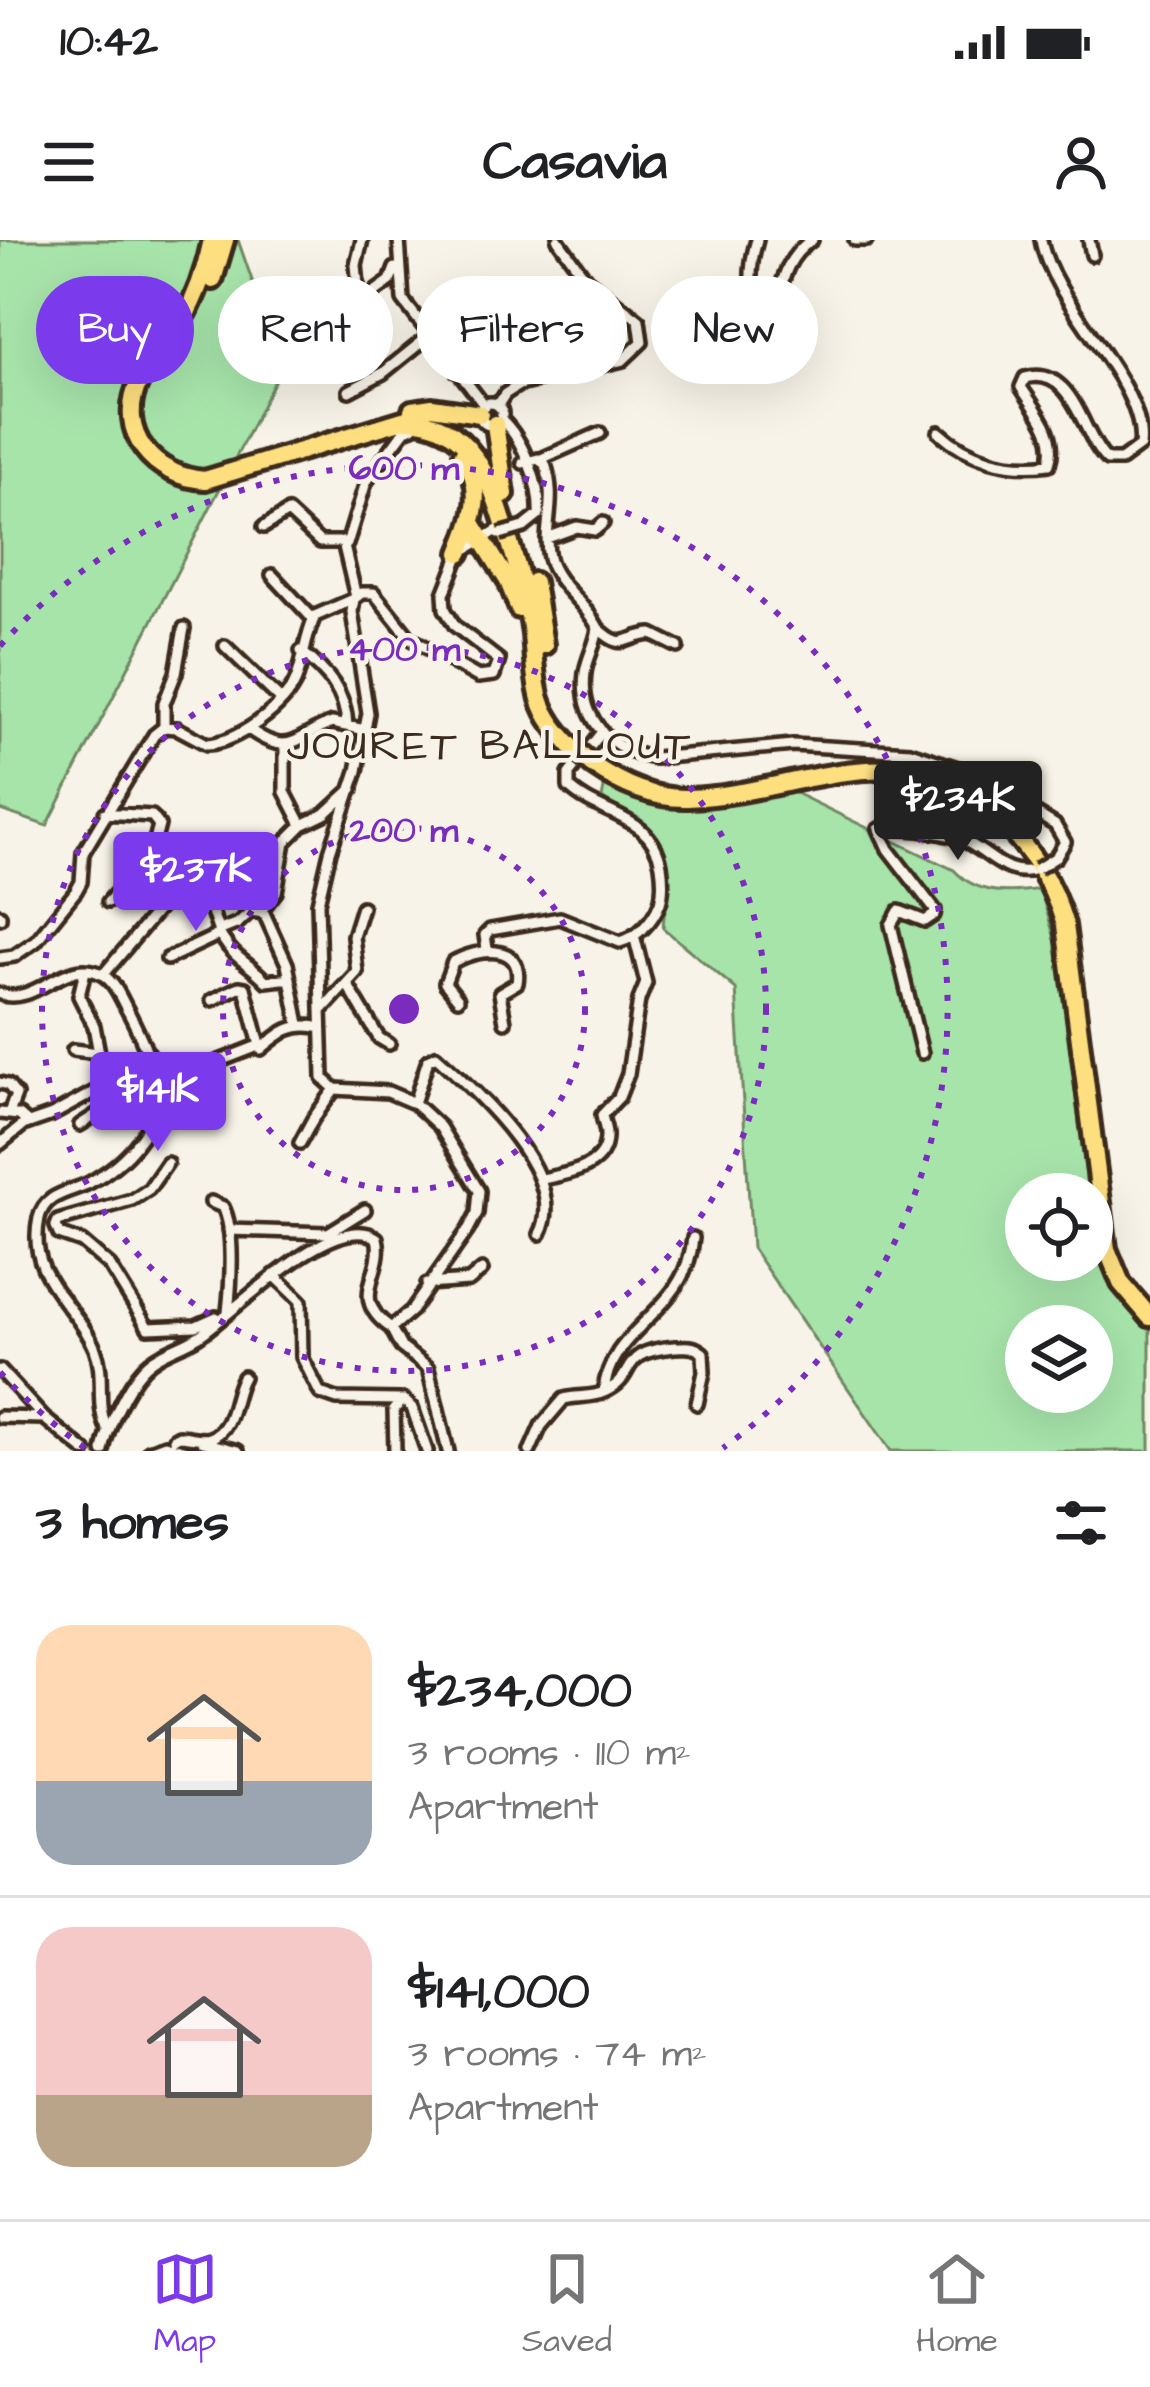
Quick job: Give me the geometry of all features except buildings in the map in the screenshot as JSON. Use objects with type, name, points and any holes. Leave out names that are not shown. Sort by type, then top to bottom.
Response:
[{"type":"highway","points":[[212,240],[189,309],[133,395],[134,431],[145,452],[164,470],[205,480],[390,423],[420,420],[445,429],[467,445],[491,484],[524,586],[540,701],[555,728],[631,787],[686,798],[826,772],[910,772],[968,794],[1020,838],[1046,877],[1065,925],[1107,1250],[1121,1283],[1150,1317]]},
{"type":"highway","points":[[225,240],[199,314],[145,391],[143,428],[159,454],[184,468],[213,469],[383,415],[438,416],[472,436],[495,468],[505,494],[538,600],[552,701],[574,743]]},
{"type":"highway","points":[[412,418],[432,407],[490,416],[505,494]]},
{"type":"highway","points":[[445,429],[476,480],[478,504],[532,638]]},
{"type":"highway","points":[[460,553],[489,532]]},
{"type":"highway","points":[[595,761],[633,777],[688,787],[836,761],[898,761],[966,782],[1009,814],[1041,849],[1074,922],[1115,1240],[1122,1262],[1150,1303]]},
{"type":"street","points":[[362,240],[356,266],[359,295],[369,296],[390,281],[399,257]]},
{"type":"street","points":[[399,240],[404,300],[417,319]]},
{"type":"street","points":[[490,416],[505,394],[519,385],[623,360],[642,342],[638,320],[586,279],[558,240]]},
{"type":"street","points":[[757,240],[749,270],[759,323],[766,333],[784,272],[812,240]]},
{"type":"street","points":[[855,240],[867,240]]},
{"type":"street","points":[[939,432],[977,457],[1049,464],[1052,454],[1045,422],[1021,387],[1030,375],[1065,392],[1107,460],[1121,460],[1140,446],[1141,433],[1129,400],[1049,270],[1041,240]]},
{"type":"street","points":[[1089,240],[1092,255]]},
{"type":"street","points":[[349,391],[417,346]]},
{"type":"street","points":[[463,384],[490,416],[511,429],[540,509],[536,520],[489,532]]},
{"type":"street","points":[[392,1328],[412,1310],[468,1230],[477,1213],[479,1191],[440,1127],[414,1102],[388,1093],[335,1088],[328,1085],[321,1068],[318,903],[352,789],[368,699],[346,545],[366,482],[412,418]]},
{"type":"street","points":[[524,459],[541,459],[600,433]]},
{"type":"street","points":[[541,459],[552,492],[548,538],[554,570],[583,601],[598,628],[621,643],[652,634],[678,647]]},
{"type":"street","points":[[264,527],[288,512],[320,542],[346,545]]},
{"type":"street","points":[[548,538],[577,527],[595,530],[603,523]]},
{"type":"street","points":[[0,958],[14,956],[36,941],[76,892],[83,854],[149,741],[164,727],[177,728],[206,744],[220,744],[250,730],[295,682],[301,651],[321,611],[366,592],[377,594],[410,638],[478,677],[494,675],[500,665],[493,652],[455,626],[446,609],[447,580],[460,553]]},
{"type":"street","points":[[272,575],[313,620]]},
{"type":"street","points":[[164,727],[163,709],[184,628]]},
{"type":"street","points":[[598,628],[585,678],[590,713],[601,734],[624,750],[655,758],[793,746],[910,752],[958,768],[1054,825],[1065,842],[1056,856],[1037,869],[1010,871],[971,844],[946,835],[879,829],[888,849],[935,910],[925,921],[899,911],[891,925],[922,1054]]},
{"type":"street","points":[[225,646],[280,699]]},
{"type":"street","points":[[301,651],[335,684],[346,708],[347,726]]},
{"type":"street","points":[[250,730],[285,745],[301,742],[327,724],[365,730]]},
{"type":"street","points":[[487,949],[485,935],[490,931],[543,919],[582,925],[611,941],[628,940],[654,915],[664,889],[659,854],[636,824],[573,791],[568,781],[576,762],[601,734]]},
{"type":"street","points":[[285,745],[285,792],[302,825]]},
{"type":"street","points":[[262,911],[276,892],[285,842],[352,789]]},
{"type":"street","points":[[105,813],[152,816],[159,825],[152,852],[108,902]]},
{"type":"street","points":[[103,975],[172,892],[193,885],[203,891],[219,932],[237,959],[264,980],[290,978]]},
{"type":"street","points":[[322,1010],[356,972],[353,936],[362,907]]},
{"type":"street","points":[[167,959],[238,923],[251,911],[262,911]]},
{"type":"street","points":[[262,911],[277,937],[299,1024]]},
{"type":"street","points":[[542,1179],[580,1171],[593,1162],[606,1141],[602,1114],[615,1104],[628,1074],[646,982],[634,935]]},
{"type":"street","points":[[458,999],[445,983],[448,968],[457,958],[487,949],[506,953],[518,971],[517,983],[500,996],[505,1022]]},
{"type":"street","points":[[0,1144],[26,1124],[107,1087],[111,1080],[79,996],[85,970]]},
{"type":"street","points":[[0,994],[17,998],[65,974],[85,970],[103,975],[115,987],[149,1053],[155,1101],[142,1137],[95,1179],[49,1201],[38,1226],[44,1270],[96,1351],[101,1416],[107,1430]]},
{"type":"street","points":[[347,985],[372,1027],[389,1044]]},
{"type":"street","points":[[212,1000],[239,986],[245,988],[258,1046]]},
{"type":"street","points":[[197,1095],[211,1089],[207,1066],[258,1046],[261,1049],[299,1024],[321,1028]]},
{"type":"street","points":[[73,1050],[99,1053]]},
{"type":"street","points":[[109,1072],[149,1053]]},
{"type":"street","points":[[414,1102],[428,1060],[436,1056],[509,1132],[542,1179],[547,1208],[540,1234]]},
{"type":"street","points":[[0,1083],[16,1095],[4,1113],[19,1115],[26,1124]]},
{"type":"street","points":[[80,1125],[111,1101],[107,1087]]},
{"type":"street","points":[[300,1143],[335,1088]]},
{"type":"street","points":[[167,1163],[149,1189],[132,1200],[65,1218],[56,1226],[59,1234],[82,1242],[110,1266],[148,1328],[196,1326],[226,1313]]},
{"type":"street","points":[[211,1202],[226,1212],[229,1230],[231,1282],[226,1313]]},
{"type":"street","points":[[103,1451],[107,1430],[148,1363],[203,1334],[274,1275],[338,1234],[365,1210]]},
{"type":"street","points":[[229,1230],[361,1232],[377,1238],[380,1251],[368,1292],[375,1313],[392,1328],[401,1347],[428,1368],[448,1451]]},
{"type":"street","points":[[604,1392],[611,1357],[668,1300],[686,1274],[693,1238]]},
{"type":"street","points":[[427,1284],[469,1281],[482,1270]]},
{"type":"street","points":[[274,1275],[301,1301],[302,1358],[320,1393],[337,1399],[408,1402],[427,1451]]},
{"type":"street","points":[[530,1451],[541,1426],[564,1399],[604,1392],[640,1353],[693,1346],[703,1353],[697,1404]]},
{"type":"street","points":[[0,1370],[44,1418],[85,1451]]},
{"type":"street","points":[[154,1449],[182,1436],[214,1436],[231,1416],[243,1377]]},
{"type":"street","points":[[395,1451],[394,1408],[400,1400]]},
{"type":"street","points":[[0,1417],[44,1418]]},
{"type":"street","points":[[174,1439],[238,1451]]},
{"type":"street","points":[[154,1449],[186,1451]]},
{"type":"green space","points":[[0,240],[238,240],[250,276],[218,276],[218,384],[273,384],[47,826],[0,810]]},
{"type":"green space","points":[[605,782],[624,793],[675,806],[725,804],[791,791],[983,888],[1005,892],[1040,889],[1057,945],[1085,1173],[1005,1173],[1005,1281],[1109,1281],[1126,1307],[1150,1330],[1150,1451],[891,1451],[752,1248],[736,989],[663,928],[663,855],[637,819],[602,798]]},
{"type":"district","name":"JOURET BALLOUT","points":[[490,747]]}]
